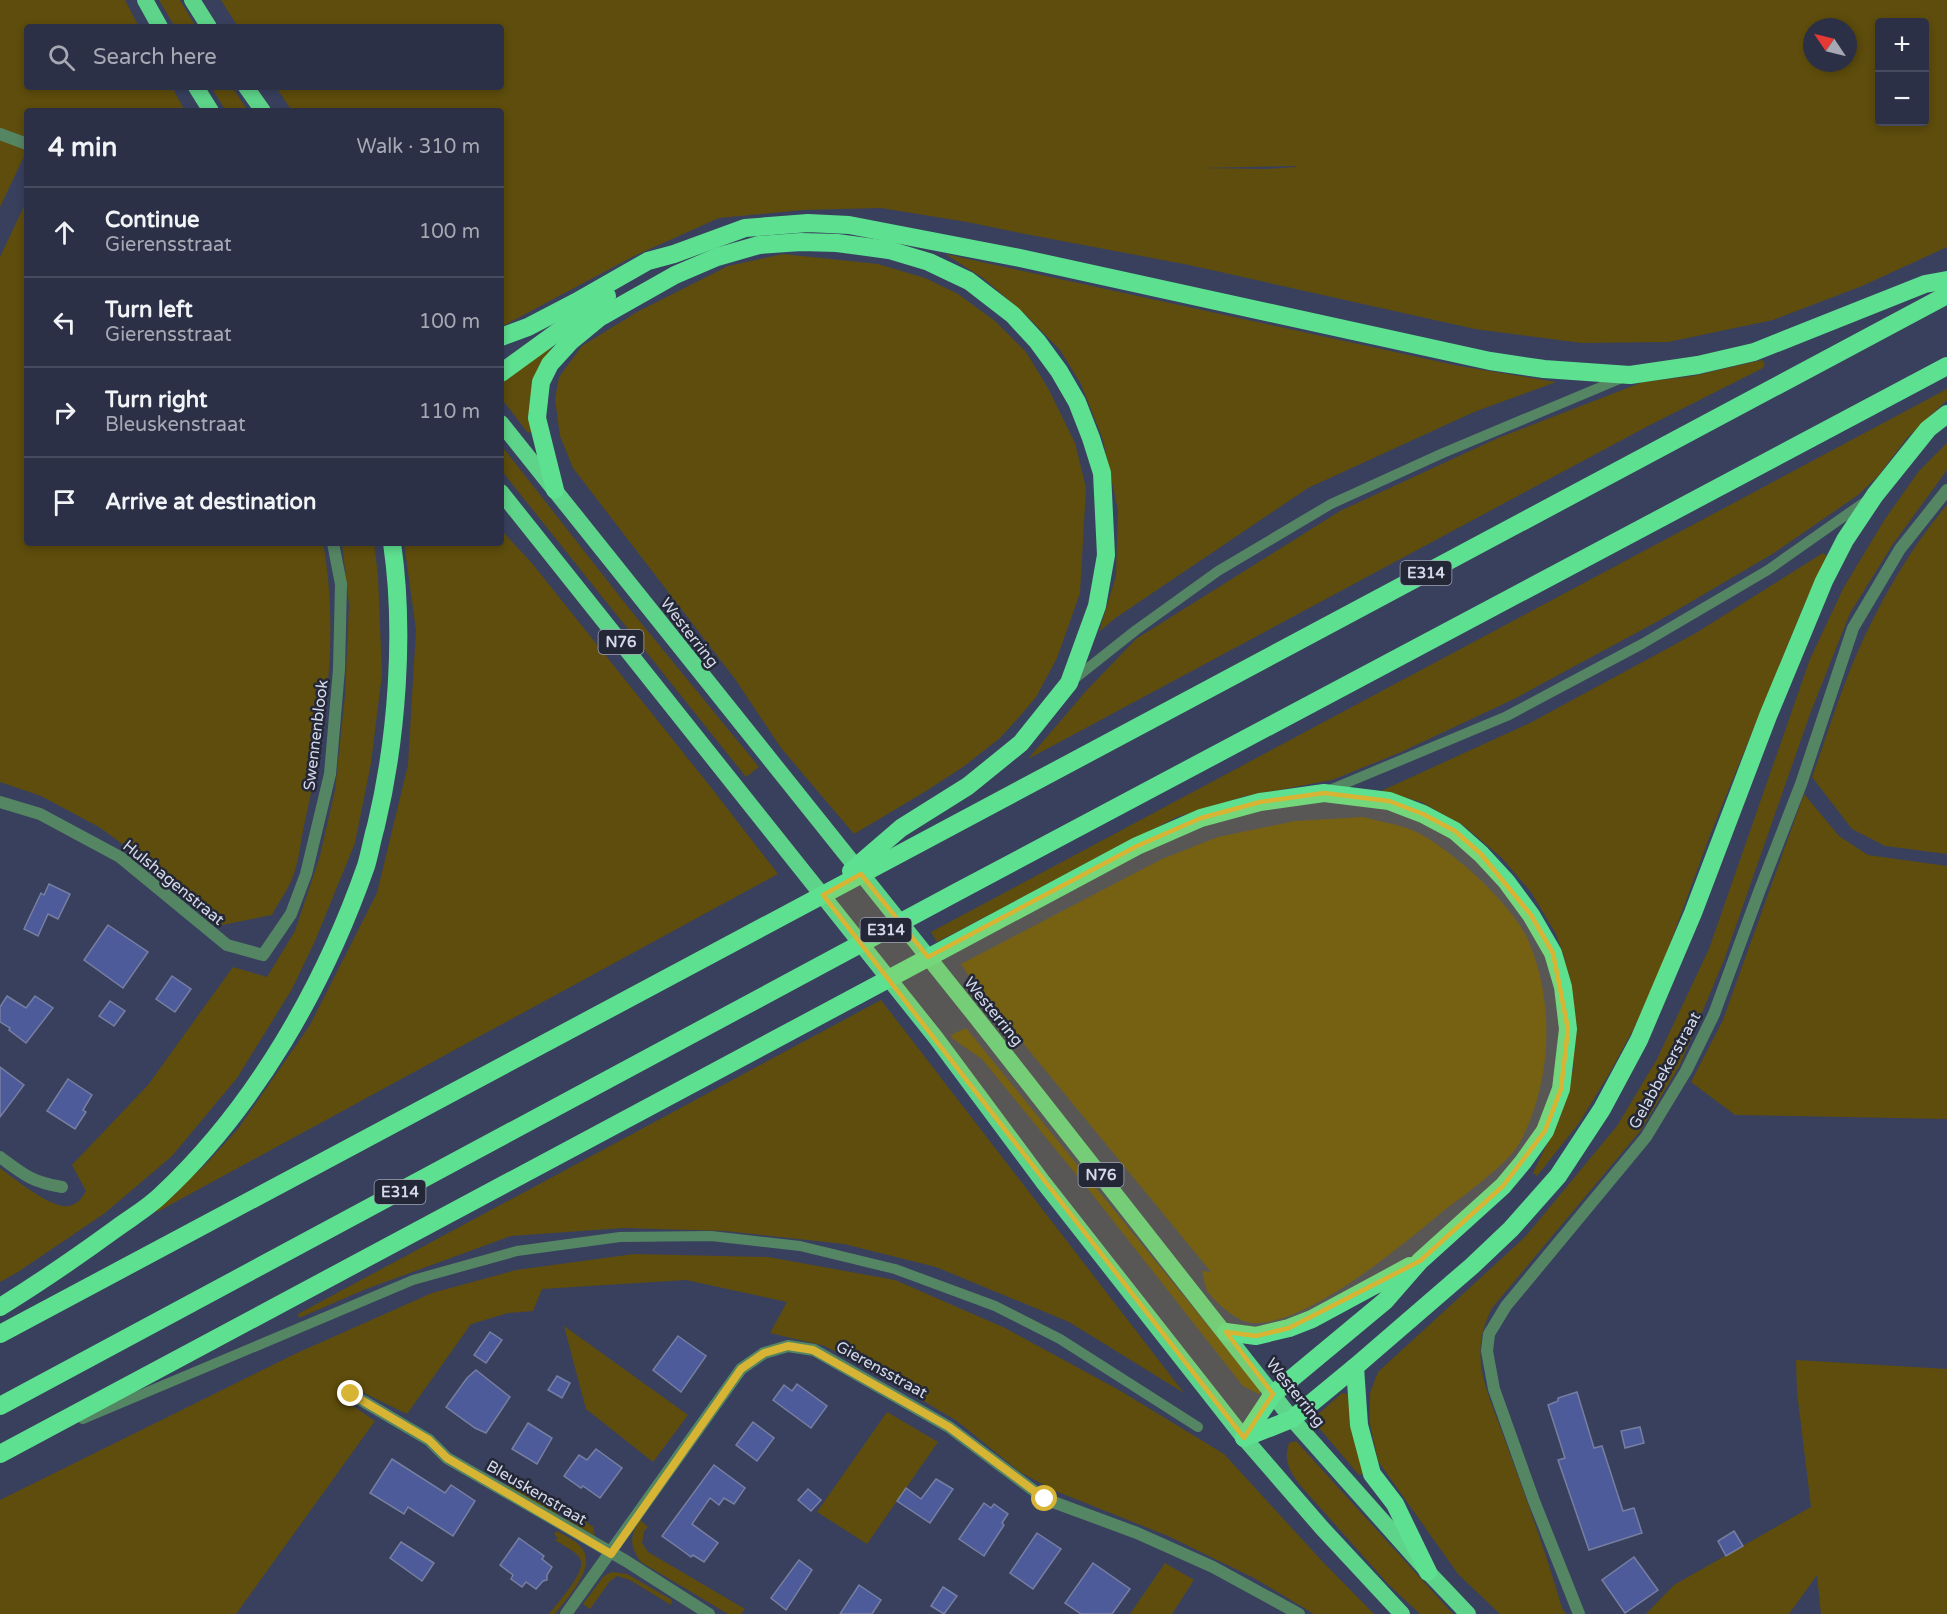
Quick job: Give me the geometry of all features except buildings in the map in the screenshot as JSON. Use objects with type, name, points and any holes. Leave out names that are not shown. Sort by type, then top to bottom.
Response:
[{"type":"highway","points":[[145,0],[158,24]]},
{"type":"highway","points":[[192,0],[206,24]]},
{"type":"highway","points":[[198,90],[210,108]]},
{"type":"highway","points":[[248,90],[261,108]]},
{"type":"highway","points":[[504,336],[528,327],[648,261],[745,228],[808,223],[849,225],[1020,258],[1490,361],[1544,369],[1630,375],[1698,365],[1754,352],[1925,284],[1947,280]]},
{"type":"highway","points":[[555,490],[537,418],[541,382],[550,364],[571,341],[599,318],[675,275],[717,257],[759,245],[801,242],[837,243],[890,250],[929,262],[969,281],[1013,315],[1059,371],[1077,402],[1102,473],[1106,555],[1097,606],[1069,683],[1021,743],[968,786],[901,828],[824,894]]},
{"type":"highway","points":[[504,372],[608,296],[674,254]]},
{"type":"highway","name":"E314","points":[[0,1334],[1947,295]]},
{"type":"highway","name":"E314","points":[[0,1406],[957,892],[1947,366]]},
{"type":"highway","points":[[1245,1438],[1292,1419],[1355,1367],[1472,1266],[1511,1229],[1558,1176],[1602,1108],[1639,1040],[1824,581],[1845,540],[1875,495],[1928,429],[1947,414]]},
{"type":"highway","name":"Westerring","points":[[504,427],[1226,1332],[1292,1419],[1468,1614]]},
{"type":"highway","name":"N76","points":[[504,496],[936,1038],[1043,1182],[1245,1438],[1322,1528],[1402,1614]]},
{"type":"highway","points":[[0,1307],[52,1275],[160,1196],[208,1147],[253,1089],[298,1017],[337,939],[366,864],[384,792],[396,709],[398,613],[392,546]]},
{"type":"highway","points":[[5,1451],[1137,846],[1201,818],[1260,802],[1324,793],[1389,801],[1423,814],[1455,831],[1506,881],[1531,915],[1553,953],[1563,987],[1568,1029],[1561,1089],[1545,1131],[1503,1186],[1420,1261],[1385,1301],[1273,1394],[1245,1438]]},
{"type":"highway","points":[[1226,1332],[1256,1336],[1289,1328],[1420,1261]]},
{"type":"highway","points":[[1355,1367],[1359,1425],[1372,1474],[1395,1504],[1428,1572]]},
{"type":"street","points":[[0,134],[24,143]]},
{"type":"street","name":"Gelabbekerstraat","points":[[1579,1614],[1538,1511],[1494,1389],[1487,1351],[1489,1334],[1506,1306],[1646,1137],[1686,1071],[1714,1014],[1801,784],[1853,628],[1900,549],[1947,490]]},
{"type":"street","name":"Swennenblook","points":[[263,955],[291,914],[306,874],[330,774],[339,669],[341,584],[334,546]]},
{"type":"street","name":"Hulshagenstraat","points":[[0,801],[40,814],[120,857],[227,945],[263,955]]},
{"type":"street","points":[[0,1157],[27,1178],[62,1187]]},
{"type":"street","name":"Gierensstraat","points":[[566,1614],[741,1369],[764,1353],[788,1346],[813,1350],[915,1406],[949,1427],[1045,1499],[1137,1533],[1213,1567],[1299,1614]]},
{"type":"street","name":"Bleuskenstraat","points":[[351,1394],[429,1440],[447,1458],[626,1561],[709,1614]]},
{"type":"lane","points":[[1069,683],[1136,630],[1218,571],[1331,504],[1443,453],[1630,375]]},
{"type":"lane","points":[[1324,793],[1507,716],[1642,644],[1768,570],[1875,495]]},
{"type":"lane","points":[[5,1451],[413,1280],[517,1251],[631,1237],[711,1236],[800,1246],[895,1269],[995,1306],[1060,1339],[1198,1427]]},
{"type":"highlighted area","points":[[1324,793],[1389,801],[1423,814],[1455,831],[1481,854],[1531,915],[1553,953],[1568,1029],[1561,1089],[1545,1131],[1503,1186],[1420,1261],[1289,1328],[1256,1336],[1226,1332],[1273,1394],[1244,1438],[823,895],[861,874],[928,957],[1137,846],[1201,818],[1260,802]]},
{"type":"shaded area","points":[[0,0],[125,0],[137,24],[24,24],[24,90],[174,90],[183,108],[24,108],[24,156],[0,207]]},
{"type":"shaded area","points":[[159,0],[180,0],[194,24],[173,24]]},
{"type":"shaded area","points":[[221,0],[1947,0],[1947,247],[1862,286],[1773,320],[1668,342],[1582,343],[1475,329],[1189,265],[967,222],[881,208],[803,210],[719,218],[634,256],[504,325],[504,108],[290,108],[278,90],[504,90],[504,24],[236,24]],"holes":[[[1296,166],[1266,169],[1200,168]]]},
{"type":"shaded area","points":[[213,90],[234,90],[246,108],[224,108]]},
{"type":"shaded area","points":[[24,206],[24,546],[323,546],[330,613],[328,683],[324,718],[296,866],[290,884],[272,915],[222,925],[147,862],[99,827],[41,796],[0,782],[0,257]]},
{"type":"shaded area","points":[[783,254],[878,264],[925,278],[958,294],[995,321],[1026,352],[1048,388],[1075,443],[1086,488],[1080,593],[1057,658],[1036,697],[1000,738],[963,767],[854,834],[781,748],[735,679],[573,468],[560,436],[555,399],[559,377],[582,346],[637,312],[728,266]]},
{"type":"shaded area","points":[[945,254],[1459,366],[1556,382],[1474,412],[1308,488],[1114,619],[1099,632],[1116,576],[1118,510],[1103,440],[1081,384],[1060,350],[1026,315],[983,278]]},
{"type":"shaded area","points":[[550,345],[552,347],[539,367],[532,431],[528,433],[504,402],[504,382]]},
{"type":"shaded area","points":[[1762,360],[1765,364],[1763,368],[1648,426],[1028,759],[1086,691],[1136,639],[1340,511],[1498,438],[1643,382],[1693,376]]},
{"type":"shaded area","points":[[1947,389],[1947,400],[1907,438],[1878,476],[1858,495],[1774,553],[1660,620],[1514,699],[1399,753],[1332,780],[1245,796],[1177,817],[937,942],[931,932]]},
{"type":"shaded area","points":[[1947,443],[1947,470],[1893,544],[1850,613],[1810,714],[1724,960],[1680,1065],[1641,1130],[1492,1308],[1486,1322],[1480,1349],[1485,1383],[1566,1614],[1500,1614],[1458,1574],[1378,1461],[1370,1424],[1370,1393],[1378,1372],[1525,1237],[1617,1126],[1657,1059],[1709,949],[1810,659],[1844,587],[1885,519],[1919,471]]},
{"type":"shaded area","points":[[504,449],[628,607],[759,767],[746,777],[504,474]]},
{"type":"shaded area","points":[[1947,505],[1947,854],[1885,846],[1852,829],[1812,777],[1845,682],[1867,632],[1909,557]]},
{"type":"shaded area","points":[[504,533],[531,562],[778,874],[157,1212],[155,1208],[204,1166],[238,1129],[310,1025],[377,893],[408,765],[416,630],[404,546],[504,546]]},
{"type":"shaded area","points":[[342,546],[374,546],[378,576],[382,674],[371,763],[355,843],[315,941],[292,989],[237,1078],[172,1156],[105,1213],[0,1282],[0,1168],[33,1192],[53,1203],[69,1206],[77,1202],[86,1191],[72,1165],[148,1085],[233,967],[267,977],[295,931],[320,856],[335,790],[345,696],[349,605]]},
{"type":"shaded area","points":[[1823,553],[1827,556],[1804,605],[1710,835],[1663,963],[1634,1028],[1579,1123],[1537,1176],[1533,1173],[1561,1115],[1573,1070],[1575,1018],[1564,956],[1556,934],[1531,892],[1502,858],[1464,826],[1421,802],[1381,791],[1530,723],[1696,633]]},
{"type":"shaded area","points":[[1804,794],[1839,836],[1868,855],[1947,866],[1947,1119],[1735,1115],[1691,1082],[1723,1020]]},
{"type":"shaded area","points":[[1364,817],[1412,830],[1440,846],[1491,891],[1518,922],[1529,942],[1537,966],[1546,1018],[1544,1070],[1538,1096],[1519,1144],[1505,1161],[1402,1245],[1351,1282],[1299,1312],[1274,1321],[1246,1322],[1228,1312],[1208,1292],[1202,1271],[1211,1272],[972,981],[961,964],[1162,859],[1218,837],[1295,821]]},
{"type":"shaded area","points":[[881,1000],[1184,1393],[1069,1322],[936,1267],[844,1244],[726,1231],[623,1228],[511,1236],[366,1289],[299,1318],[298,1314]]},
{"type":"shaded area","points":[[966,1028],[1261,1391],[1259,1394],[1243,1386],[982,1059],[953,1039],[951,1035]]},
{"type":"shaded area","points":[[634,1254],[768,1257],[895,1280],[1005,1328],[1119,1390],[1224,1454],[1374,1614],[1314,1614],[1254,1578],[1168,1536],[1053,1490],[1020,1472],[957,1421],[892,1382],[825,1346],[770,1333],[787,1302],[686,1280],[542,1289],[533,1311],[508,1313],[471,1324],[407,1414],[354,1388],[344,1400],[375,1421],[236,1614],[0,1614],[0,1500],[297,1353],[432,1293],[516,1270]]},
{"type":"shaded area","points":[[564,1326],[688,1415],[653,1462],[586,1409]]},
{"type":"shaded area","points":[[1796,1360],[1947,1369],[1947,1614],[1821,1614],[1817,1575],[1789,1614],[1646,1614],[1674,1585],[1811,1507],[1797,1392]]},
{"type":"shaded area","points":[[1342,1393],[1347,1394],[1350,1404],[1363,1474],[1359,1475],[1314,1422],[1314,1418]]},
{"type":"shaded area","points":[[887,1412],[938,1442],[867,1544],[817,1512]]},
{"type":"shaded area","points":[[1296,1441],[1453,1614],[1420,1614],[1388,1584],[1293,1475],[1288,1466],[1287,1449],[1289,1443]]},
{"type":"shaded area","points":[[506,1472],[556,1500],[560,1508],[558,1516],[507,1486]]},
{"type":"shaded area","points":[[568,1508],[593,1527],[595,1536],[568,1522],[566,1518]]},
{"type":"shaded area","points":[[640,1520],[648,1527],[644,1531],[642,1543],[648,1552],[745,1609],[741,1614],[728,1614],[641,1562],[632,1541]]},
{"type":"shaded area","points":[[557,1531],[581,1547],[586,1564],[573,1591],[555,1614],[549,1614],[576,1577],[581,1562],[574,1552],[555,1540],[558,1538],[554,1534]]},
{"type":"shaded area","points":[[1165,1563],[1194,1580],[1172,1614],[1130,1614]]},
{"type":"shaded area","points":[[612,1572],[627,1574],[672,1600],[671,1605],[630,1580],[617,1576],[610,1581],[590,1609],[583,1604],[604,1576]]},
{"type":"route","points":[[351,1394],[429,1440],[447,1458],[611,1554],[741,1369],[764,1353],[788,1346],[813,1350],[915,1406],[949,1427],[1045,1499]]}]
